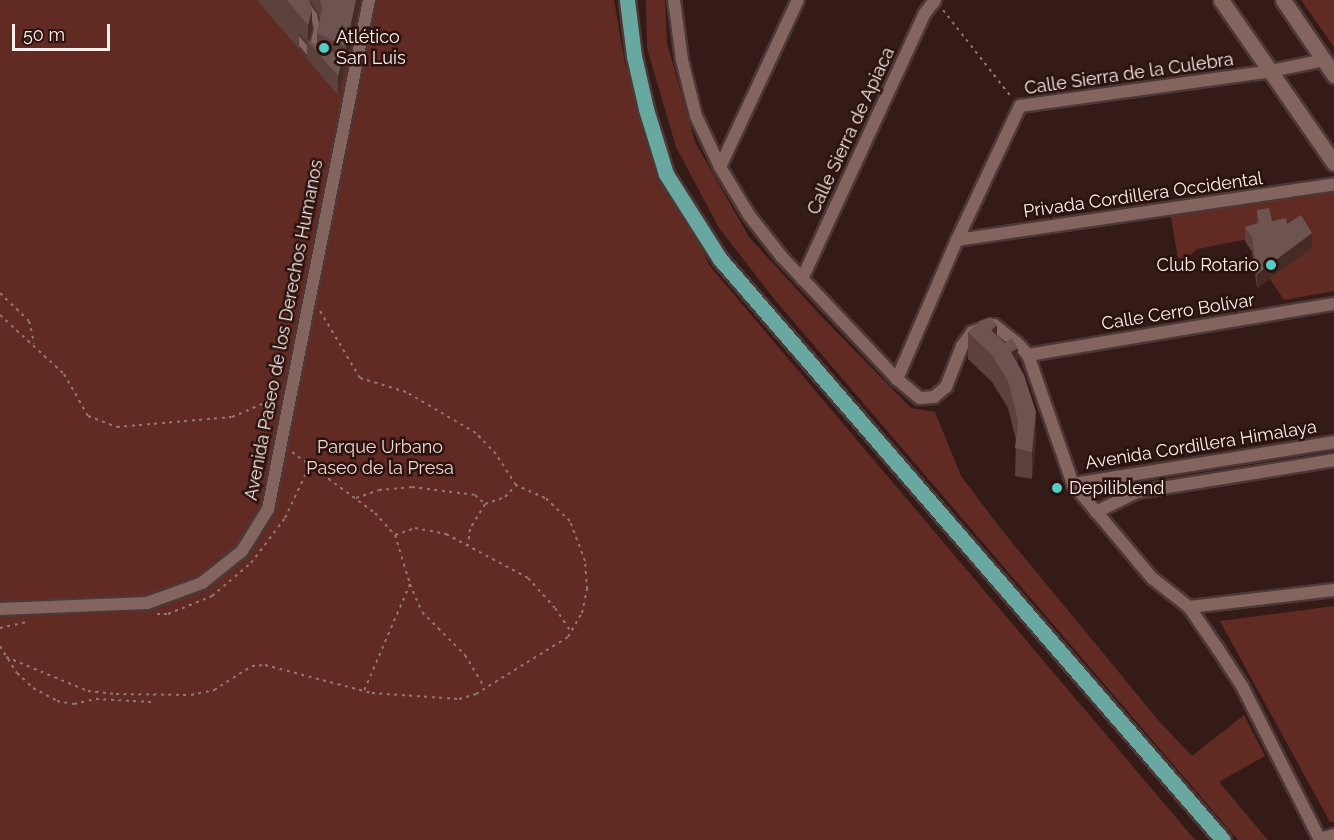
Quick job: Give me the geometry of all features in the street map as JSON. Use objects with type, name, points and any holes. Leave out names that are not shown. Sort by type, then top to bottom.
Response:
[{"type":"main road","points":[[627,0],[644,98],[666,174],[720,259],[1223,840]]},
{"type":"main road","points":[[1221,0],[1334,163]]},
{"type":"main road","points":[[1283,0],[1334,75]]},
{"type":"street","name":"Avenida Paseo de los Derechos Humanos","points":[[0,609],[147,603],[202,583],[242,551],[268,509],[282,446],[349,73],[369,0]]},
{"type":"street","points":[[674,0],[682,60],[696,116],[720,167],[749,215],[781,256],[897,379],[920,398],[934,397],[946,387],[962,346],[972,332],[982,326],[994,325],[1005,331],[1028,355],[1073,484],[1152,578],[1189,607],[1242,686],[1320,839],[1334,836]]},
{"type":"street","points":[[720,167],[798,0]]},
{"type":"street","name":"Calle Sierra de Apiaca","points":[[802,279],[925,13],[938,4]]},
{"type":"street","name":"Calle Sierra de la Culebra","points":[[897,379],[957,240],[1020,106],[1271,71],[1324,60]]},
{"type":"street","name":"Privada Cordillera Occidental","points":[[957,240],[1334,184]]},
{"type":"street","name":"Calle Cerro Bolívar","points":[[1028,355],[1334,304]]},
{"type":"street","name":"Avenida Cordillera Himalaya","points":[[1073,484],[1334,442]]},
{"type":"street","name":"Avenida Cordillera Himalaya","points":[[1096,512],[1137,492],[1334,460]]},
{"type":"street","points":[[1116,477],[1125,482],[1127,488],[1125,497]]},
{"type":"street","points":[[1189,607],[1334,590]]},
{"type":"lane","points":[[303,0],[314,15],[317,29],[311,55]]},
{"type":"lane","points":[[286,26],[311,55],[320,60]]},
{"type":"path","points":[[938,4],[993,76],[1020,106]]},
{"type":"path","points":[[0,293],[29,321],[34,343]]},
{"type":"path","points":[[6,657],[88,691],[116,694],[191,695],[214,690],[252,666],[265,664],[364,691],[459,699],[476,694],[517,667],[548,652],[571,632],[582,613],[587,589],[585,561],[570,521],[545,498],[516,485],[496,453],[476,432],[406,392],[360,378],[309,293]]},
{"type":"path","points":[[0,315],[34,343],[64,374],[88,416],[117,427],[232,417],[292,392]]},
{"type":"path","points":[[282,446],[356,498],[375,513],[395,535],[410,584],[422,612],[465,655],[485,688]]},
{"type":"path","points":[[467,545],[470,529],[485,504],[505,497],[516,485]]},
{"type":"path","points":[[356,498],[379,490],[412,487],[476,495],[485,504]]},
{"type":"path","points":[[395,535],[415,528],[446,534],[528,578],[555,608],[571,632]]},
{"type":"path","points":[[364,691],[410,584]]},
{"type":"path","points":[[0,646],[17,673],[33,688],[57,701],[74,704],[96,699],[151,702]]},
{"type":"green space","name":"Parque Urbano Paseo de la Presa","points":[[0,0],[614,0],[625,64],[709,265],[1195,840],[0,840]]},
{"type":"green space","points":[[646,0],[665,0],[667,43],[695,142],[749,237],[821,316],[911,408],[935,412],[961,476],[1001,529],[1159,721],[1192,756],[1244,715],[1265,756],[1219,782],[1268,840],[1238,840],[775,300],[719,228],[676,147],[647,48]]},
{"type":"green space","points":[[1301,0],[1334,0],[1334,47]]},
{"type":"green space","points":[[1334,190],[1334,291],[1284,300],[1270,279],[1259,237],[1197,249],[1179,265],[1171,216]]},
{"type":"green space","points":[[1334,606],[1334,822],[1330,822],[1220,621]]},
{"type":"building","points":[[287,0],[309,0],[312,10],[308,25]]},
{"type":"building","points":[[320,0],[356,0],[346,47],[317,33],[322,9]]},
{"type":"building","points":[[307,40],[343,57],[338,76]]},
{"type":"building","points":[[1269,208],[1272,221],[1286,218],[1287,224],[1301,215],[1312,233],[1257,274],[1252,237],[1245,227],[1259,223],[1257,210]]},
{"type":"building","points":[[990,317],[997,325],[991,330],[1005,343],[1012,338],[1018,348],[1011,352],[1024,375],[1036,412],[1032,452],[1015,448],[1018,421],[1008,381],[992,355],[968,332],[980,321]]},
{"type":"place","name":"Atlético San Luis","points":[[324,48]]},
{"type":"place","name":"Club Rotario","points":[[1271,265]]},
{"type":"place","name":"Depiliblend","points":[[1057,488]]}]
